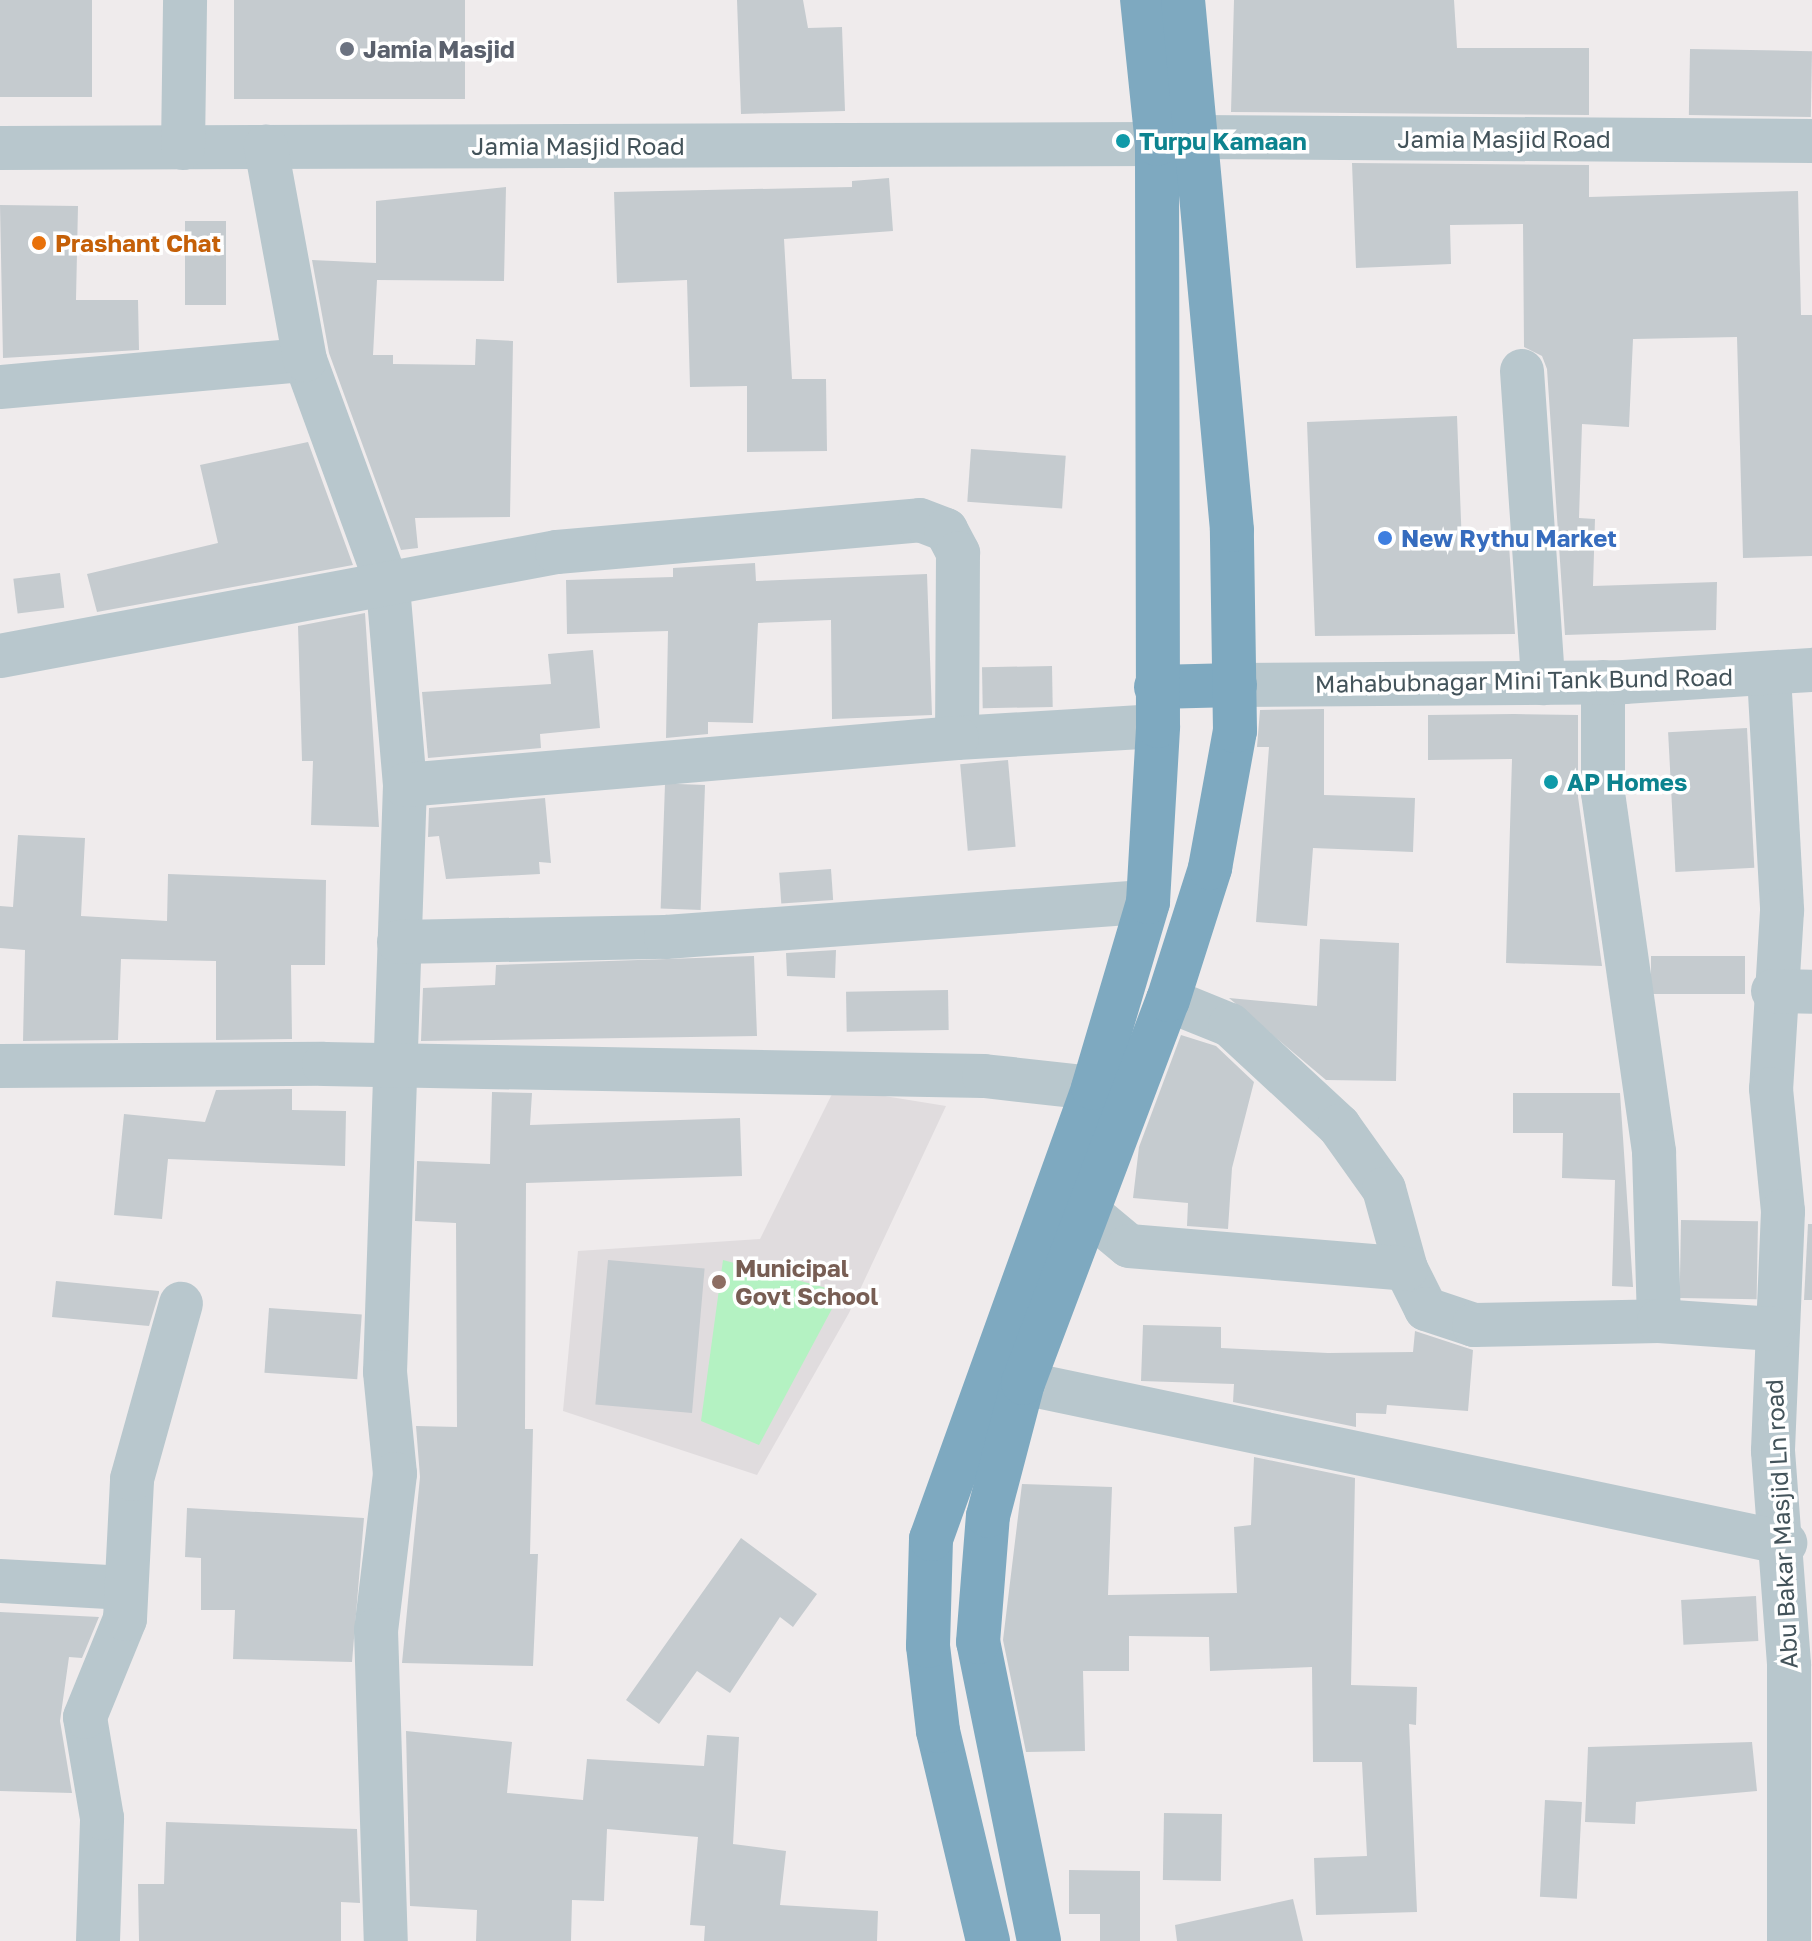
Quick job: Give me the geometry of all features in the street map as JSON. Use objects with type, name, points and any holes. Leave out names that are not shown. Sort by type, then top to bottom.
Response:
[{"type":"highway","points":[[1039,1941],[978,1642],[988,1516],[1023,1383],[1168,1000],[1210,868],[1235,731],[1232,530],[1176,140],[1142,0]]},
{"type":"highway","points":[[988,1941],[938,1731],[928,1646],[931,1539],[1093,1088],[1148,902],[1183,0]]},
{"type":"highway","points":[[1157,706],[1235,685]]},
{"type":"street","points":[[183,148],[185,0]]},
{"type":"street","name":"Jamia Masjid Road","points":[[0,148],[1176,140],[1812,141]]},
{"type":"street","points":[[266,147],[305,360],[388,587],[405,785],[393,1065],[385,1372],[395,1474],[376,1630],[386,1941]]},
{"type":"street","points":[[0,387],[305,360]]},
{"type":"street","points":[[1522,371],[1543,683]]},
{"type":"street","points":[[0,656],[388,587],[557,552],[920,520],[946,530],[958,553],[957,738]]},
{"type":"street","name":"Mahabubnagar Mini Tank Bund Road","points":[[1235,685],[1603,682],[1769,675],[1812,670]]},
{"type":"street","name":"Abu Bakar Masjid Ln road","points":[[1769,675],[1782,911],[1793,991],[1794,1170],[1783,1211],[1774,1329],[1773,1451],[1785,1543],[1789,1941]]},
{"type":"street","points":[[1603,682],[1603,793],[1654,1152],[1659,1321]]},
{"type":"street","points":[[405,785],[957,738],[1157,706]]},
{"type":"street","points":[[399,942],[666,937],[1148,902]]},
{"type":"street","points":[[1168,1000],[1230,1025],[1339,1126],[1384,1189],[1406,1269],[1426,1309],[1474,1325],[1659,1321],[1774,1329]]},
{"type":"street","points":[[0,1066],[393,1065],[984,1076],[1093,1088]]},
{"type":"street","points":[[1088,1212],[1129,1246],[1406,1269]]},
{"type":"street","points":[[98,1941],[102,1818],[85,1717],[125,1619],[132,1479],[181,1304]]},
{"type":"street","points":[[1023,1383],[1785,1543]]},
{"type":"street","points":[[0,1581],[126,1588]]},
{"type":"shaded area","name":"Municipal Govt School","points":[[835,1088],[946,1106],[849,1313],[757,1475],[563,1411],[578,1251],[760,1239]]},
{"type":"green space","points":[[723,1260],[841,1292],[759,1445],[701,1421]]},
{"type":"building","points":[[0,0],[92,0],[92,97],[0,97]]},
{"type":"building","name":"Jamia Masjid","points":[[234,0],[465,0],[465,99],[234,99]]},
{"type":"building","points":[[737,0],[803,0],[808,28],[842,27],[845,111],[741,114]]},
{"type":"building","points":[[1234,0],[1454,0],[1457,48],[1589,48],[1589,115],[1231,112]]},
{"type":"building","points":[[1690,49],[1812,51],[1811,117],[1689,115]]},
{"type":"building","points":[[1352,163],[1589,165],[1589,197],[1798,191],[1801,315],[1812,315],[1812,556],[1743,558],[1737,337],[1633,339],[1629,427],[1582,424],[1579,518],[1595,519],[1593,586],[1717,582],[1716,630],[1565,635],[1547,369],[1542,356],[1524,347],[1523,224],[1450,225],[1451,264],[1356,268]]},
{"type":"building","points":[[889,178],[893,231],[784,239],[792,379],[826,379],[827,451],[747,452],[747,386],[690,387],[687,280],[617,283],[614,192],[852,187],[852,181]]},
{"type":"building","points":[[506,187],[504,281],[377,280],[373,355],[393,355],[393,364],[475,365],[476,339],[513,341],[510,517],[415,518],[418,548],[401,550],[329,353],[312,260],[376,263],[376,201]]},
{"type":"building","points":[[0,205],[78,206],[76,300],[138,300],[139,350],[3,358]]},
{"type":"building","points":[[185,221],[226,221],[226,305],[185,305]]},
{"type":"building","points":[[1457,416],[1462,546],[1509,545],[1515,634],[1315,636],[1307,422]]},
{"type":"building","points":[[308,442],[353,565],[97,612],[87,574],[218,543],[200,465]]},
{"type":"building","points":[[971,449],[1066,456],[1062,508],[967,502]]},
{"type":"building","points":[[755,563],[756,581],[927,574],[932,715],[832,719],[831,620],[758,623],[753,723],[708,722],[708,734],[666,738],[668,631],[567,634],[566,580],[673,577],[673,568]]},
{"type":"building","points":[[60,573],[64,608],[18,613],[13,579]]},
{"type":"building","points":[[365,613],[379,827],[311,825],[313,761],[302,761],[298,626]]},
{"type":"building","points":[[593,650],[600,728],[540,734],[541,748],[428,758],[422,692],[551,684],[548,654]]},
{"type":"building","points":[[1052,666],[1053,707],[983,708],[982,667]]},
{"type":"building","points":[[1324,709],[1324,795],[1415,798],[1413,852],[1313,848],[1307,926],[1256,922],[1269,747],[1257,747],[1260,710]]},
{"type":"building","points":[[1428,715],[1578,715],[1578,797],[1602,966],[1506,963],[1512,759],[1428,760]]},
{"type":"building","points":[[1747,728],[1754,868],[1675,872],[1668,732]]},
{"type":"building","points":[[1008,760],[1016,847],[968,851],[960,764]]},
{"type":"building","points":[[665,784],[705,785],[701,910],[661,909]]},
{"type":"building","points":[[545,798],[551,863],[539,862],[540,874],[446,879],[439,836],[428,837],[429,808]]},
{"type":"building","points":[[18,835],[85,838],[81,916],[167,921],[168,874],[326,880],[325,965],[291,965],[292,1039],[216,1040],[216,961],[121,959],[118,1040],[23,1041],[25,950],[0,948],[0,906],[13,907]]},
{"type":"building","points":[[831,869],[833,900],[781,904],[779,873]]},
{"type":"building","points":[[1320,939],[1399,943],[1396,1081],[1326,1080],[1229,998],[1317,1006]]},
{"type":"building","points":[[836,950],[835,978],[787,976],[786,953]]},
{"type":"building","points":[[754,956],[757,1036],[421,1041],[423,988],[495,985],[496,965]]},
{"type":"building","points":[[1651,956],[1745,956],[1745,994],[1651,994]]},
{"type":"building","points":[[948,990],[949,1030],[847,1032],[846,992]]},
{"type":"building","points":[[1181,1035],[1216,1046],[1254,1082],[1232,1168],[1228,1229],[1187,1226],[1188,1203],[1133,1198],[1139,1147]]},
{"type":"building","points":[[292,1089],[292,1110],[346,1111],[345,1166],[168,1159],[162,1219],[114,1215],[124,1114],[205,1122],[216,1090]]},
{"type":"building","points":[[492,1092],[532,1093],[530,1125],[740,1118],[742,1176],[526,1183],[525,1429],[533,1429],[530,1554],[538,1554],[533,1666],[402,1663],[420,1477],[416,1426],[457,1427],[456,1223],[415,1221],[417,1161],[490,1164]]},
{"type":"building","points":[[1513,1093],[1620,1093],[1633,1287],[1612,1286],[1615,1180],[1562,1178],[1563,1133],[1513,1133]]},
{"type":"building","points":[[1681,1220],[1758,1221],[1757,1299],[1680,1298]]},
{"type":"building","points":[[1808,1224],[1812,1224],[1812,1300],[1804,1300]]},
{"type":"building","points":[[608,1260],[705,1268],[692,1413],[595,1404]]},
{"type":"building","points":[[56,1281],[159,1293],[149,1326],[52,1317]]},
{"type":"building","points":[[269,1308],[362,1314],[357,1379],[264,1373]]},
{"type":"building","points":[[1143,1325],[1221,1327],[1221,1348],[1328,1353],[1413,1352],[1415,1331],[1473,1350],[1468,1411],[1387,1405],[1386,1414],[1356,1413],[1356,1427],[1233,1402],[1234,1384],[1141,1381]]},
{"type":"building","points":[[1254,1457],[1355,1478],[1351,1685],[1417,1687],[1416,1725],[1409,1724],[1417,1912],[1316,1915],[1314,1858],[1367,1856],[1362,1762],[1313,1762],[1312,1667],[1210,1671],[1209,1637],[1129,1636],[1129,1671],[1083,1671],[1085,1751],[1026,1752],[1003,1640],[1022,1484],[1112,1487],[1108,1595],[1237,1593],[1234,1527],[1251,1525]]},
{"type":"building","points":[[187,1508],[364,1518],[352,1662],[233,1659],[235,1610],[201,1610],[201,1558],[185,1557]]},
{"type":"building","points":[[741,1538],[817,1594],[793,1627],[780,1617],[730,1693],[697,1671],[659,1724],[626,1700]]},
{"type":"building","points":[[1756,1596],[1758,1641],[1683,1645],[1681,1600]]},
{"type":"building","points":[[0,1612],[99,1617],[82,1658],[69,1657],[60,1721],[72,1793],[0,1791]]},
{"type":"building","points":[[406,1731],[512,1742],[507,1793],[583,1800],[587,1759],[704,1766],[707,1735],[739,1737],[733,1844],[786,1851],[780,1905],[878,1911],[877,1941],[704,1941],[705,1926],[690,1925],[698,1837],[607,1829],[604,1901],[572,1900],[571,1941],[476,1941],[477,1910],[410,1906]]},
{"type":"building","points":[[1752,1742],[1757,1791],[1636,1802],[1635,1824],[1585,1822],[1588,1747]]},
{"type":"building","points":[[1545,1800],[1582,1802],[1577,1899],[1540,1897]]},
{"type":"building","points":[[1164,1813],[1222,1814],[1221,1881],[1163,1880]]},
{"type":"building","points":[[166,1822],[357,1829],[360,1903],[341,1902],[341,1941],[139,1941],[138,1884],[164,1884]]},
{"type":"building","points":[[1069,1870],[1140,1871],[1140,1941],[1100,1941],[1100,1914],[1069,1914]]},
{"type":"building","points":[[1293,1899],[1303,1941],[1177,1941],[1175,1925]]},
{"type":"place","name":"Jamia Masjid","points":[[347,49]]},
{"type":"place","name":"Turpu Kamaan","points":[[1123,141]]},
{"type":"place","name":"Prashant Chat","points":[[39,243]]},
{"type":"place","name":"New Rythu Market","points":[[1385,538]]},
{"type":"place","name":"AP Homes","points":[[1551,782]]},
{"type":"place","name":"Municipal Govt School","points":[[719,1282]]}]
